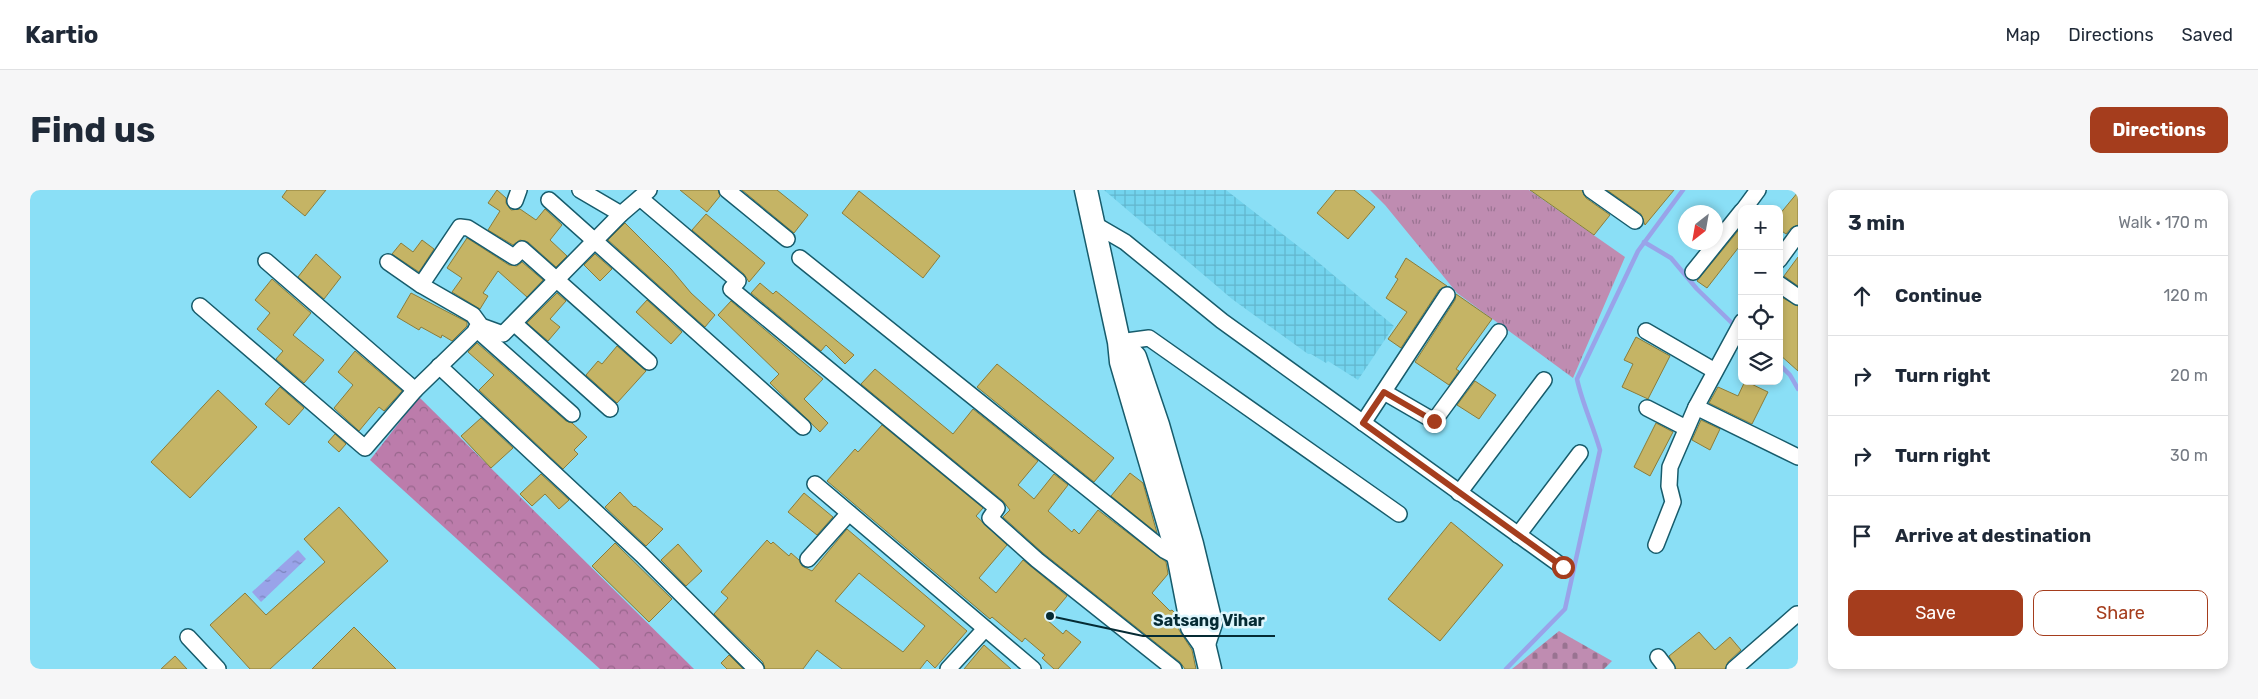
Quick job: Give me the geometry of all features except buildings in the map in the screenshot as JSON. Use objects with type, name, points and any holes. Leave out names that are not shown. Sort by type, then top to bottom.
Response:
[{"type":"main road","points":[[1084,193],[1094,224],[1119,342],[1135,357],[1158,426],[1187,558],[1211,623],[1204,644],[1210,669]]},
{"type":"street","points":[[580,190],[621,214]]},
{"type":"street","points":[[727,190],[787,239]]},
{"type":"street","points":[[1591,190],[1636,221]]},
{"type":"street","points":[[1747,205],[1758,190]]},
{"type":"street","points":[[478,328],[503,334],[515,324],[621,214],[644,194],[738,281],[731,289],[997,508],[990,518],[1037,560],[1174,669]]},
{"type":"street","points":[[549,200],[803,427]]},
{"type":"street","points":[[1693,272],[1738,216]]},
{"type":"street","points":[[1094,224],[1125,242],[1222,320],[1563,567]]},
{"type":"street","points":[[421,285],[460,227],[468,228],[514,257],[522,249],[649,362]]},
{"type":"street","points":[[1783,255],[1798,234]]},
{"type":"street","points":[[800,258],[1187,558]]},
{"type":"street","points":[[266,261],[415,390]]},
{"type":"street","points":[[388,262],[421,285],[473,315],[478,328],[572,414]]},
{"type":"street","points":[[1783,287],[1798,297]]},
{"type":"street","points":[[1363,423],[1447,295]]},
{"type":"street","points":[[200,306],[365,448],[415,390],[478,328]]},
{"type":"street","points":[[515,324],[610,409]]},
{"type":"street","points":[[1656,545],[1674,502],[1669,486],[1670,467],[1696,407],[1738,329]]},
{"type":"street","points":[[1646,331],[1715,371]]},
{"type":"street","points":[[1384,392],[1434,421],[1499,332]]},
{"type":"street","points":[[1119,342],[1149,338],[1398,514]]},
{"type":"street","points":[[439,366],[642,555],[756,669]]},
{"type":"street","points":[[1460,493],[1544,380]]},
{"type":"street","points":[[1696,407],[1798,457]]},
{"type":"street","points":[[1647,408],[1686,428]]},
{"type":"street","points":[[1518,534],[1580,452]]},
{"type":"street","points":[[815,484],[1032,669]]},
{"type":"street","points":[[808,559],[849,513]]},
{"type":"street","points":[[1734,669],[1797,614]]},
{"type":"street","points":[[948,669],[985,629]]},
{"type":"street","points":[[188,637],[218,669]]},
{"type":"shaded area","points":[[1104,190],[1226,190],[1312,257],[1394,326],[1358,380],[1328,361],[1326,363],[1308,354],[1232,299]]},
{"type":"green space","points":[[1370,190],[1529,190],[1625,257],[1573,378],[1457,293],[1385,205]]},
{"type":"green space","points":[[419,397],[694,669],[600,669],[370,460]]},
{"type":"green space","points":[[1559,631],[1612,661],[1604,669],[1512,669]]},
{"type":"water","points":[[298,550],[306,559],[261,602],[252,592]]},
{"type":"waterway","points":[[1506,669],[1565,609],[1600,450],[1577,379],[1638,251],[1683,190]]},
{"type":"waterway","points":[[1644,242],[1671,258],[1697,289],[1736,327]]},
{"type":"waterway","points":[[1783,368],[1790,375],[1798,389]]},
{"type":"place","name":"Satsang Vihar","points":[[1050,616]]},
{"type":"route","points":[[1434,421],[1384,392],[1363,423],[1563,567]]}]
